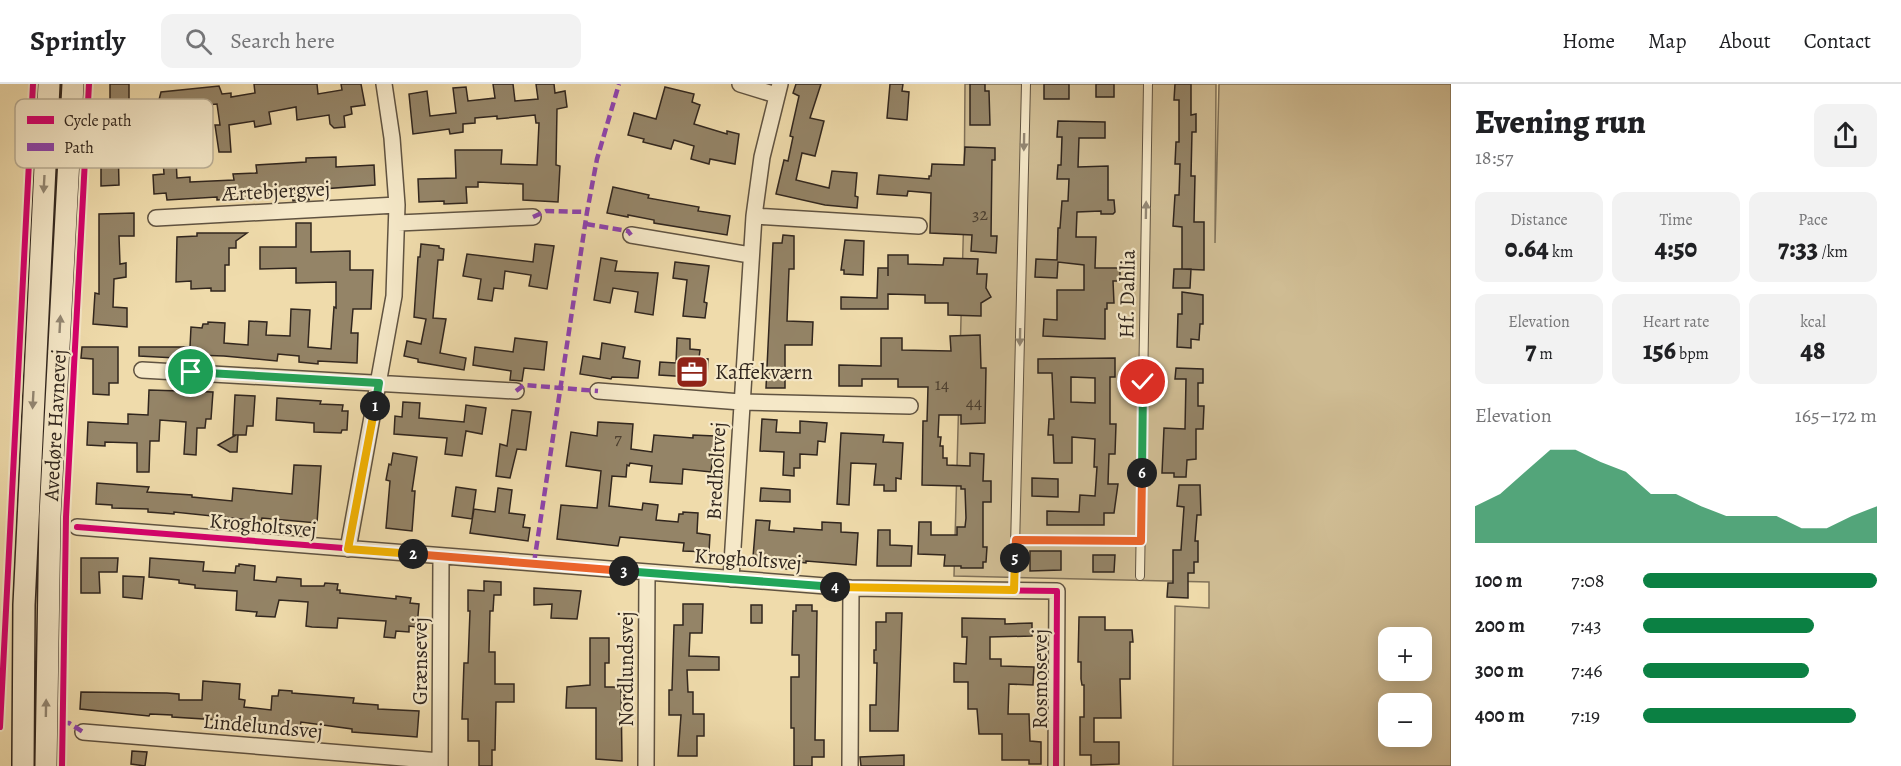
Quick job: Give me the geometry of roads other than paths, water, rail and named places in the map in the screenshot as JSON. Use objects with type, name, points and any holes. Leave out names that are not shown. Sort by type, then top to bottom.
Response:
[{"type":"street","name":"Avedøre Havnevej","points":[[48,99],[49,84]]},
{"type":"street","name":"Avedøre Havnevej","points":[[72,99],[73,84]]},
{"type":"street","points":[[348,549],[394,296],[398,223],[392,138],[384,84]]},
{"type":"street","name":"Bredholtvej","points":[[731,579],[750,255],[762,157],[778,89],[740,84]]},
{"type":"street","name":"Avedøre Havnevej","points":[[23,766],[24,604],[45,168]]},
{"type":"street","name":"Avedøre Havnevej","points":[[46,766],[50,516],[69,168]]},
{"type":"street","name":"Ærtebjergvej","points":[[156,218],[397,205]]},
{"type":"street","points":[[754,216],[919,226]]},
{"type":"street","points":[[398,223],[533,217]]},
{"type":"street","points":[[631,236],[750,255]]},
{"type":"street","points":[[142,369],[516,391]]},
{"type":"street","name":"Bredholtvej","points":[[598,391],[741,402],[910,406]]},
{"type":"street","name":"Krogholtsvej","points":[[77,527],[851,588],[1057,591]]},
{"type":"street","name":"Grænsevej","points":[[440,763],[441,557]]},
{"type":"street","name":"Nordlundsvej","points":[[646,766],[647,573]]},
{"type":"street","points":[[850,766],[851,588]]},
{"type":"street","name":"Rosmosevej","points":[[1056,766],[1057,591]]},
{"type":"street","name":"Lindelundsvej","points":[[83,732],[440,763]]},
{"type":"lane","points":[[1014,590],[1026,84]]},
{"type":"lane","name":"Hf. Dahlia","points":[[1140,576],[1148,84]]},
{"type":"lane","points":[[1016,540],[1141,541]]},
{"type":"place","name":"Kaffekværn","points":[[692,372]]}]
